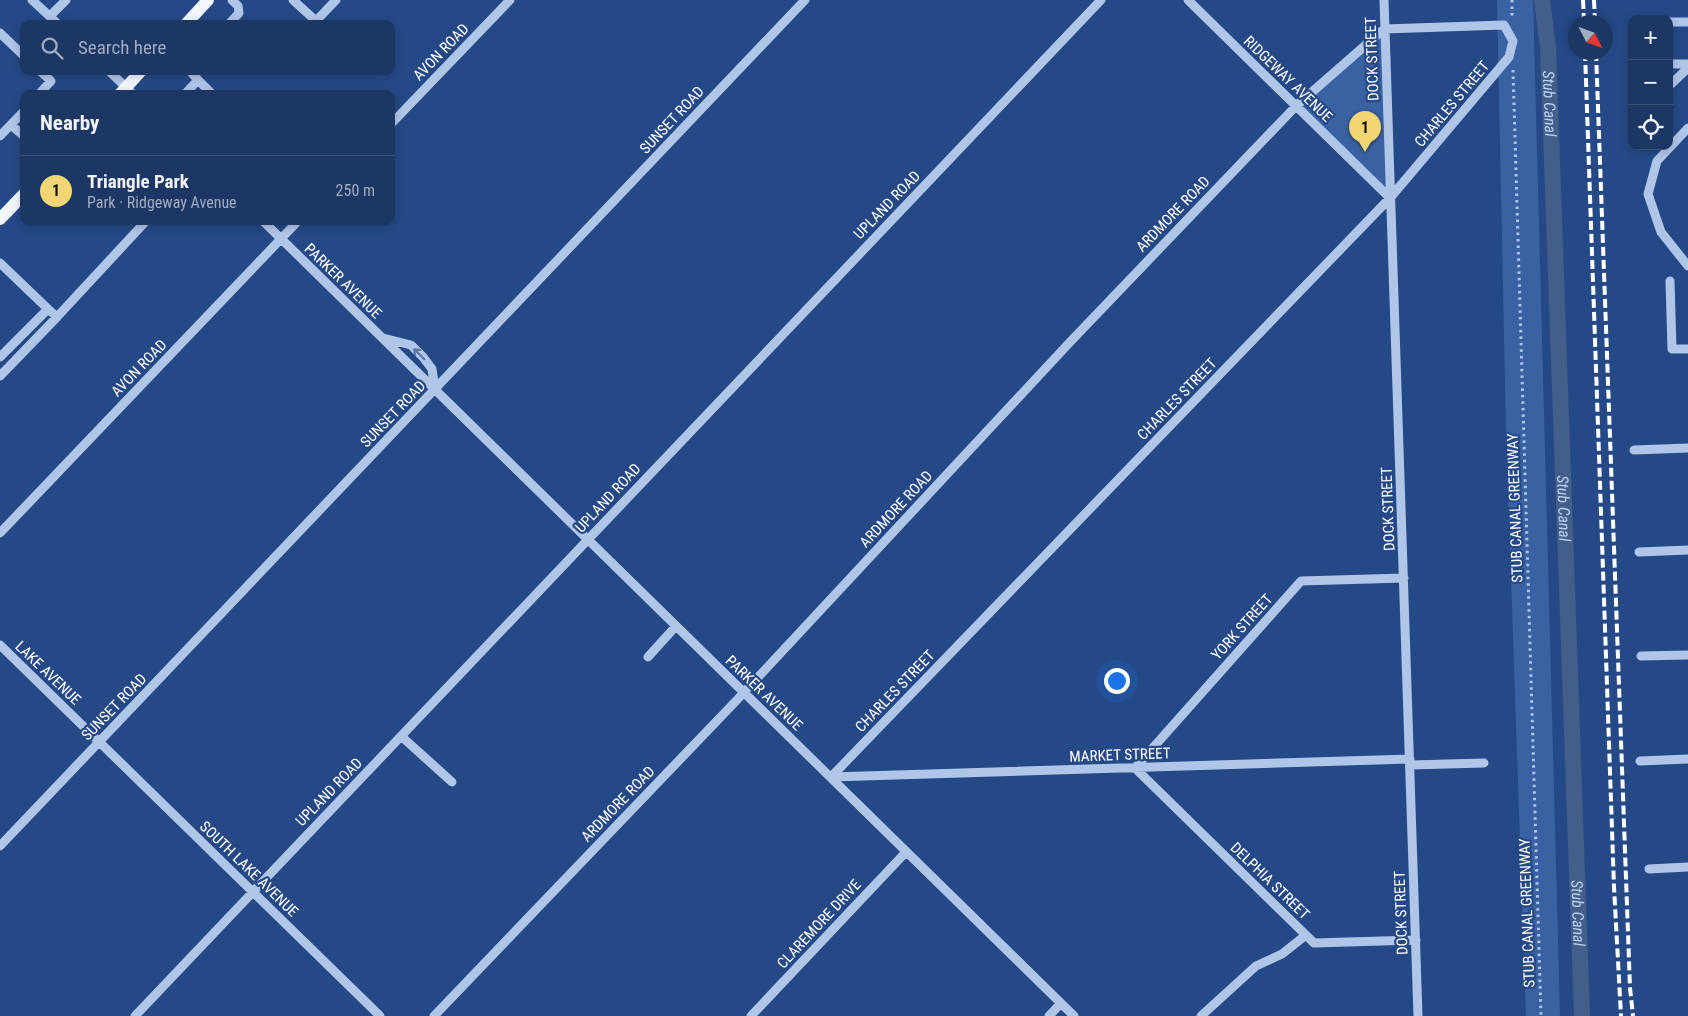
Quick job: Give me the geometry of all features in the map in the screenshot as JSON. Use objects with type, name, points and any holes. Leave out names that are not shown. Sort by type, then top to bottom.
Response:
[{"type":"main road","points":[[190,20],[208,0]]},
{"type":"main road","points":[[127,90],[138,75]]},
{"type":"main road","points":[[0,219],[20,198]]},
{"type":"street","points":[[32,0],[54,20]]},
{"type":"street","points":[[50,16],[66,0]]},
{"type":"street","points":[[232,0],[238,6],[239,13],[233,20]]},
{"type":"street","points":[[293,0],[314,20]]},
{"type":"street","points":[[318,20],[336,0]]},
{"type":"street","name":"AVON ROAD","points":[[395,120],[510,0]]},
{"type":"street","name":"SUNSET ROAD","points":[[0,846],[805,0]]},
{"type":"street","name":"UPLAND ROAD","points":[[135,1016],[1101,0]]},
{"type":"street","name":"RIDGEWAY AVENUE","points":[[1188,0],[1390,198]]},
{"type":"street","name":"DOCK STREET","points":[[1384,0],[1418,1016]]},
{"type":"street","points":[[1673,22],[1688,22]]},
{"type":"street","points":[[1384,29],[1504,25],[1512,41]]},
{"type":"street","name":"ARDMORE ROAD","points":[[434,1016],[744,692],[1065,348],[1296,106],[1384,29]]},
{"type":"street","points":[[0,33],[20,52]]},
{"type":"street","name":"CHARLES STREET","points":[[831,777],[1390,198],[1509,58],[1512,41]]},
{"type":"street","points":[[1673,64],[1688,66]]},
{"type":"street","points":[[1673,82],[1688,66]]},
{"type":"street","points":[[43,90],[51,81],[44,75]]},
{"type":"street","points":[[112,75],[124,90]]},
{"type":"street","points":[[194,75],[208,90]]},
{"type":"street","points":[[189,90],[198,80]]},
{"type":"street","points":[[0,136],[20,114]]},
{"type":"street","points":[[11,124],[20,132]]},
{"type":"street","points":[[1688,128],[1657,161],[1648,194],[1661,232],[1688,266]]},
{"type":"street","points":[[0,376],[142,225]]},
{"type":"street","name":"PARKER AVENUE","points":[[267,225],[1074,1016]]},
{"type":"street","name":"AVON ROAD","points":[[0,533],[294,225]]},
{"type":"street","points":[[0,263],[57,317]]},
{"type":"street","points":[[1670,281],[1672,349],[1688,349]]},
{"type":"street","points":[[0,357],[48,309]]},
{"type":"street","name":"PARKER AVENUE","points":[[383,338],[411,346],[423,357],[432,369],[435,390]]},
{"type":"street","points":[[1634,450],[1688,448]]},
{"type":"street","points":[[1639,552],[1688,550]]},
{"type":"street","name":"YORK STREET","points":[[1135,768],[1301,581],[1404,578]]},
{"type":"street","points":[[648,656],[676,626]]},
{"type":"street","name":"LAKE AVENUE","points":[[0,645],[99,742]]},
{"type":"street","points":[[1641,656],[1688,655]]},
{"type":"street","points":[[401,736],[452,782]]},
{"type":"street","name":"SOUTH LAKE AVENUE","points":[[99,742],[380,1016]]},
{"type":"street","points":[[1640,761],[1688,759]]},
{"type":"street","name":"MARKET STREET","points":[[831,777],[1410,762],[1484,763]]},
{"type":"street","name":"DELPHIA STREET","points":[[1135,768],[1314,944],[1416,940]]},
{"type":"street","name":"CLAREMORE DRIVE","points":[[751,1016],[906,852]]},
{"type":"street","points":[[1649,869],[1688,867]]},
{"type":"street","points":[[1201,1016],[1256,966],[1282,954],[1306,936]]},
{"type":"street","points":[[1049,1016],[1061,1003]]},
{"type":"path","name":"STUB CANAL GREENWAY","points":[[1512,0],[1541,1016]]},
{"type":"shaded area","points":[[1497,0],[1533,0],[1560,1016],[1526,1016],[1506,432]]},
{"type":"shaded area","points":[[1384,29],[1390,198],[1296,106]]},
{"type":"waterway","name":"Stub Canal","points":[[1542,0],[1548,47],[1582,1016]]},
{"type":"railway","points":[[1583,0],[1584,15]]},
{"type":"railway","points":[[1594,0],[1595,15]]},
{"type":"railway","points":[[1585,60],[1614,887],[1621,1016]]},
{"type":"railway","points":[[1596,60],[1630,988],[1633,1016]]},
{"type":"place","name":"Triangle Park","points":[[1365,152]]}]
